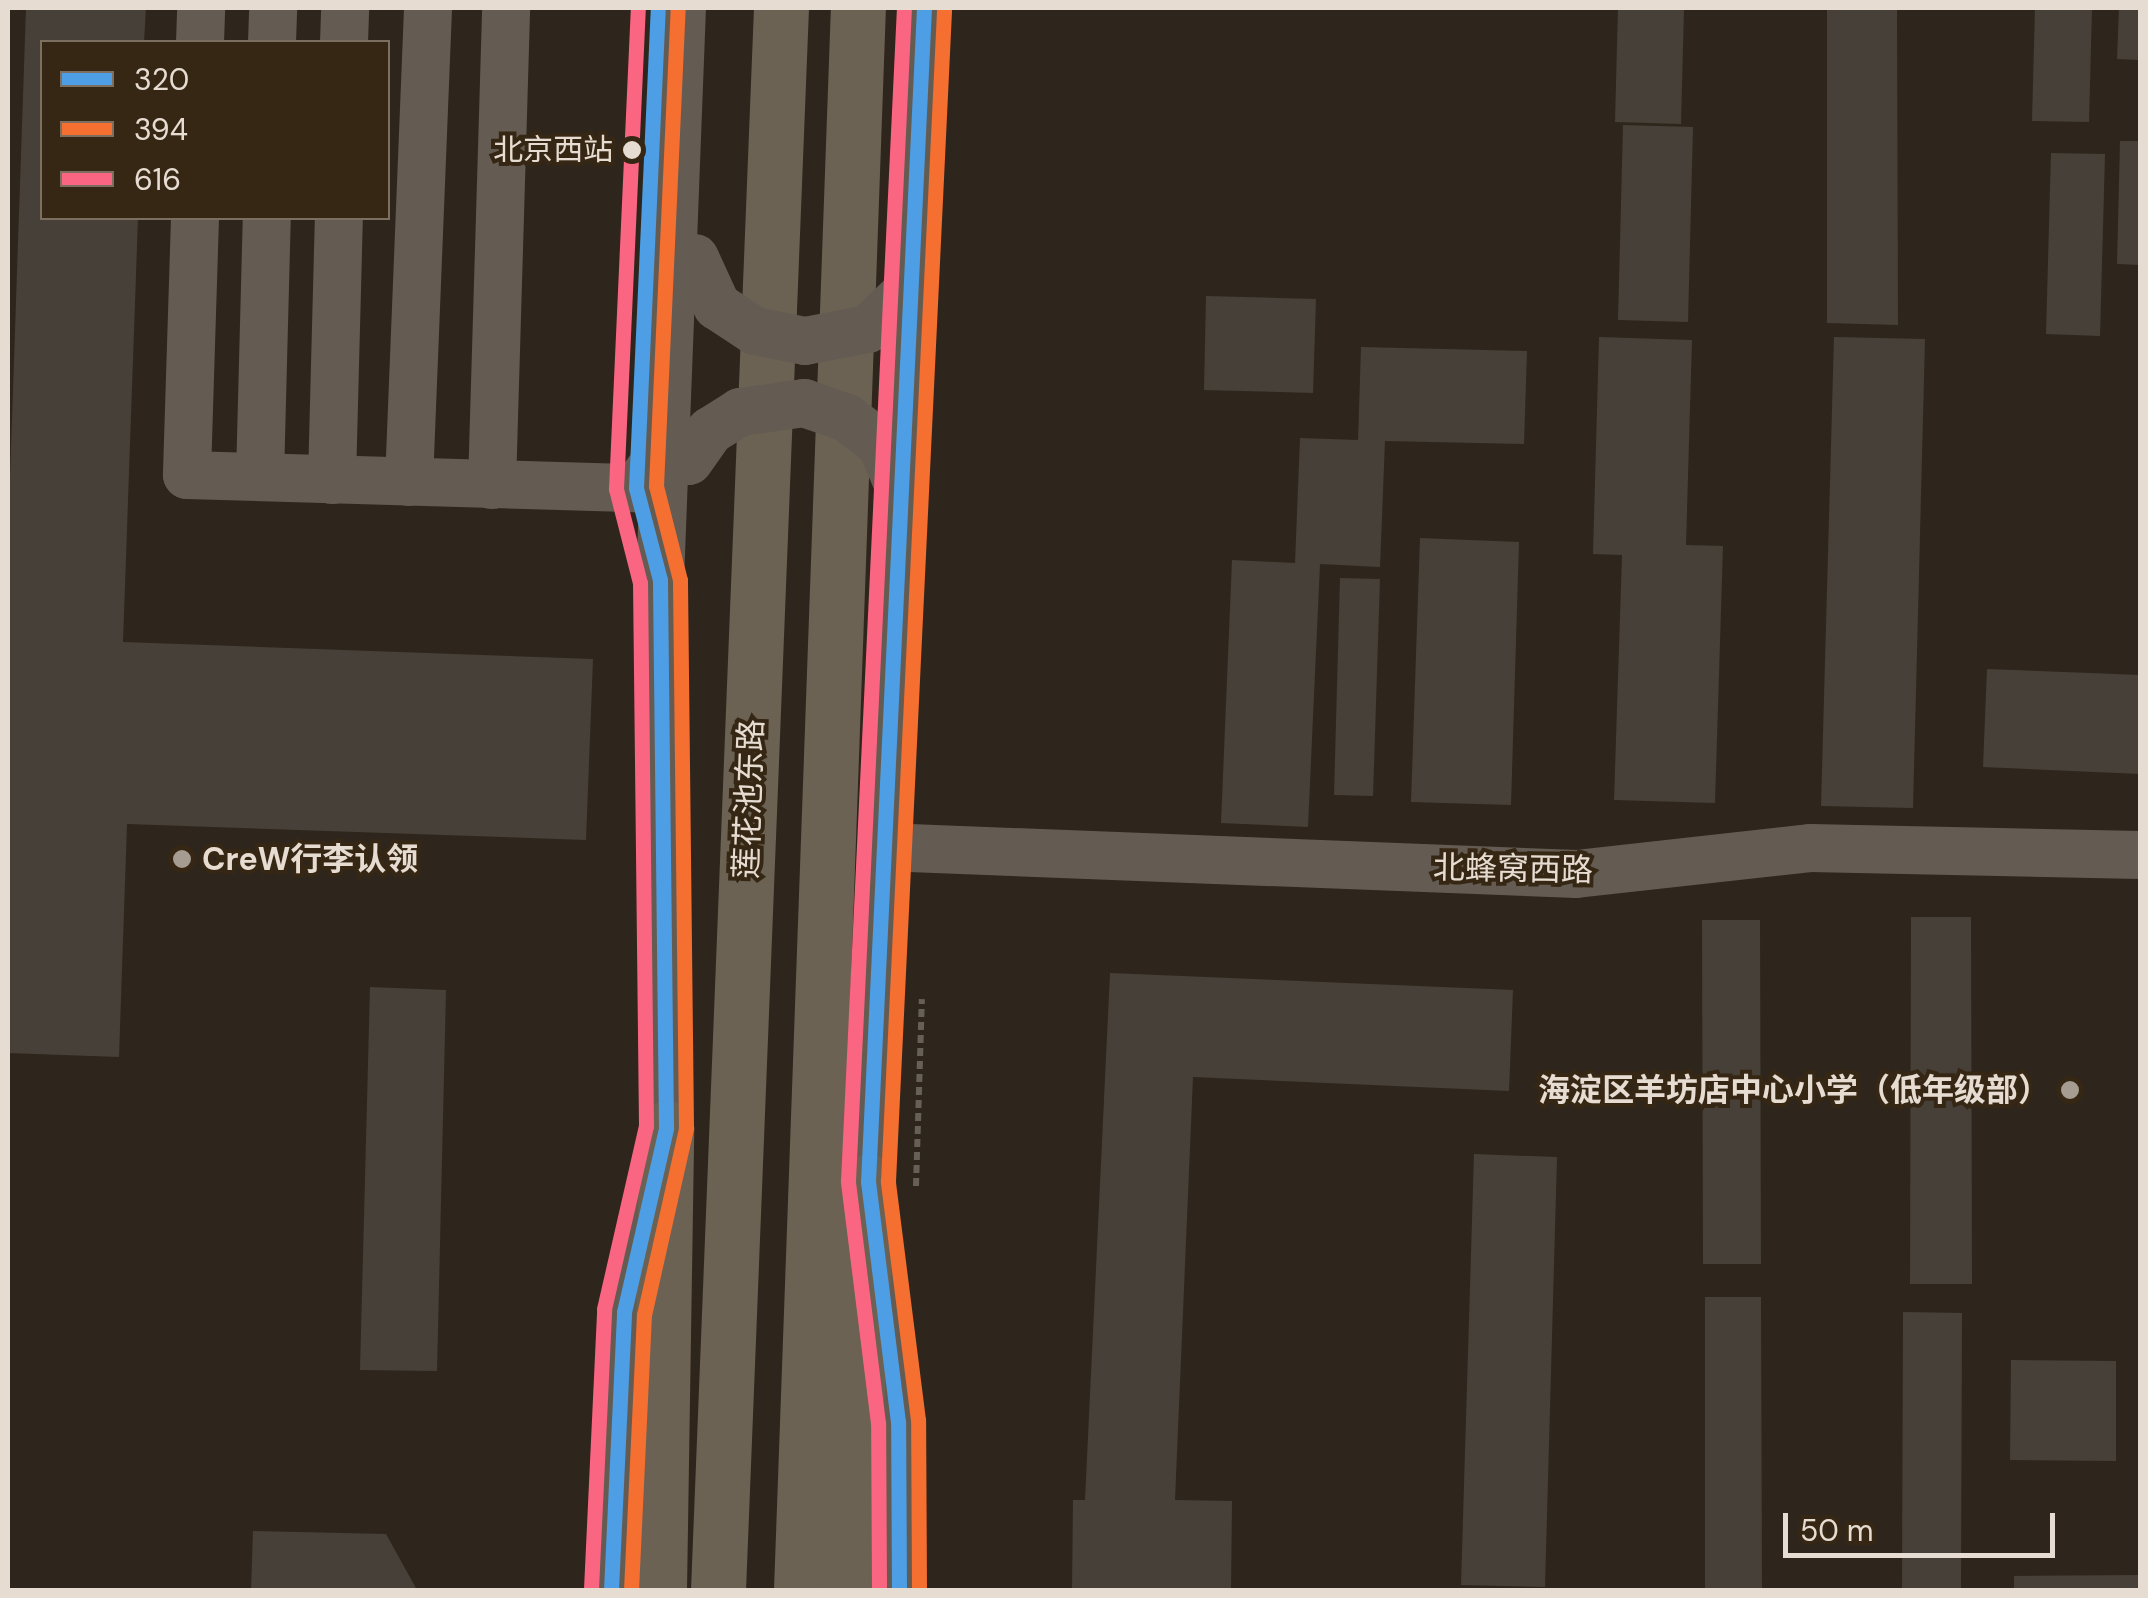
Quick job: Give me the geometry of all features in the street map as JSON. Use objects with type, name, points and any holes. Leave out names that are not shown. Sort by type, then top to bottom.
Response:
[{"type":"highway","name":"莲花池东路","points":[[718,1590],[781,8]]},
{"type":"highway","points":[[801,1590],[858,8]]},
{"type":"highway","points":[[659,1590],[666,1128]]},
{"type":"highway","points":[[846,1590],[868,1182]]},
{"type":"street","points":[[200,40],[201,8]]},
{"type":"street","points":[[272,40],[273,8]]},
{"type":"street","points":[[344,40],[345,8]]},
{"type":"street","points":[[409,482],[428,8]]},
{"type":"street","points":[[492,485],[506,8]]},
{"type":"street","points":[[658,8],[636,488],[660,580]]},
{"type":"street","name":"莲花池东路","points":[[664,934],[682,899],[678,452],[682,8]]},
{"type":"street","name":"莲花池东路","points":[[611,1590],[624,1312],[666,1128],[660,580],[678,452],[695,258],[702,8]]},
{"type":"street","points":[[898,1590],[898,1422],[868,1182],[924,8]]},
{"type":"street","points":[[195,220],[187,475],[636,488],[678,452],[740,412],[804,403],[847,418],[880,444],[902,494]]},
{"type":"street","points":[[260,477],[267,220]]},
{"type":"street","points":[[332,480],[339,220]]},
{"type":"street","points":[[695,258],[717,306],[755,331],[805,342],[868,329],[912,287]]},
{"type":"street","name":"北蜂窝西路","points":[[884,847],[1576,874],[1810,848],[2140,854]]},
{"type":"street","points":[[618,1460],[593,1417],[594,1308],[635,1152],[644,990]]},
{"type":"building","points":[[26,8],[146,8],[144,40],[40,40],[40,220],[138,220],[123,642],[593,659],[586,840],[127,824],[119,1057],[8,1053],[8,536]]},
{"type":"building","points":[[1618,8],[1684,8],[1681,124],[1615,122]]},
{"type":"building","points":[[1827,8],[1897,8],[1898,325],[1827,323]]},
{"type":"building","points":[[2035,8],[2092,8],[2089,122],[2032,121]]},
{"type":"building","points":[[2119,8],[2140,8],[2140,60],[2117,59]]},
{"type":"building","points":[[1623,125],[1693,127],[1688,322],[1618,320]]},
{"type":"building","points":[[2120,141],[2140,141],[2140,265],[2117,264]]},
{"type":"building","points":[[2051,153],[2105,154],[2100,336],[2046,334]]},
{"type":"building","points":[[1206,296],[1316,299],[1313,393],[1204,390]]},
{"type":"building","points":[[1599,337],[1692,340],[1686,545],[1723,546],[1715,803],[1614,800],[1622,555],[1593,554]]},
{"type":"building","points":[[1834,337],[1925,339],[1913,808],[1821,806]]},
{"type":"building","points":[[1361,347],[1527,351],[1524,444],[1385,441],[1380,567],[1320,564],[1308,827],[1221,823],[1232,560],[1295,563],[1300,438],[1358,440]]},
{"type":"building","points":[[1420,538],[1519,542],[1511,805],[1411,802]]},
{"type":"building","points":[[1340,578],[1380,579],[1373,796],[1334,795]]},
{"type":"building","points":[[1987,669],[2140,675],[2140,774],[1983,767]]},
{"type":"building","points":[[1911,917],[1971,917],[1972,1284],[1910,1284]]},
{"type":"building","points":[[1702,920],[1760,920],[1761,1264],[1703,1264]]},
{"type":"building","points":[[1110,973],[1513,990],[1509,1091],[1193,1077],[1175,1500],[1232,1501],[1231,1590],[1072,1590],[1073,1500],[1085,1500]]},
{"type":"building","points":[[370,987],[446,990],[437,1371],[360,1370]]},
{"type":"building","points":[[1474,1154],[1557,1157],[1545,1587],[1461,1585]]},
{"type":"building","points":[[1705,1297],[1761,1297],[1762,1590],[1705,1590]]},
{"type":"building","points":[[1903,1312],[1962,1313],[1961,1590],[1902,1590]]},
{"type":"building","points":[[2011,1360],[2116,1361],[2116,1461],[2010,1460]]},
{"type":"building","points":[[253,1531],[386,1534],[417,1590],[251,1590]]},
{"type":"building","points":[[2140,1575],[2140,1590],[2014,1590],[2014,1576]]},
{"type":"transit line","name":"616","points":[[591,1589],[604,1309],[646,1126],[640,583],[616,489],[638,8]]},
{"type":"transit line","name":"320","points":[[611,1590],[624,1312],[666,1128],[660,580],[636,488],[658,8]]},
{"type":"transit line","name":"616","points":[[879,1590],[878,1423],[848,1181],[904,8]]},
{"type":"transit line","name":"320","points":[[899,1590],[898,1422],[868,1182],[924,8]]},
{"type":"transit line","name":"394","points":[[631,1590],[644,1315],[686,1128],[680,580],[656,486],[678,9]]},
{"type":"transit line","name":"394","points":[[919,1590],[918,1420],[888,1181],[944,9]]},
{"type":"place","name":"北京西站","points":[[632,150]]},
{"type":"place","name":"CreW行李认领","points":[[182,859]]},
{"type":"place","name":"海淀区羊坊店中心小学（低年级部）","points":[[2070,1090]]}]
